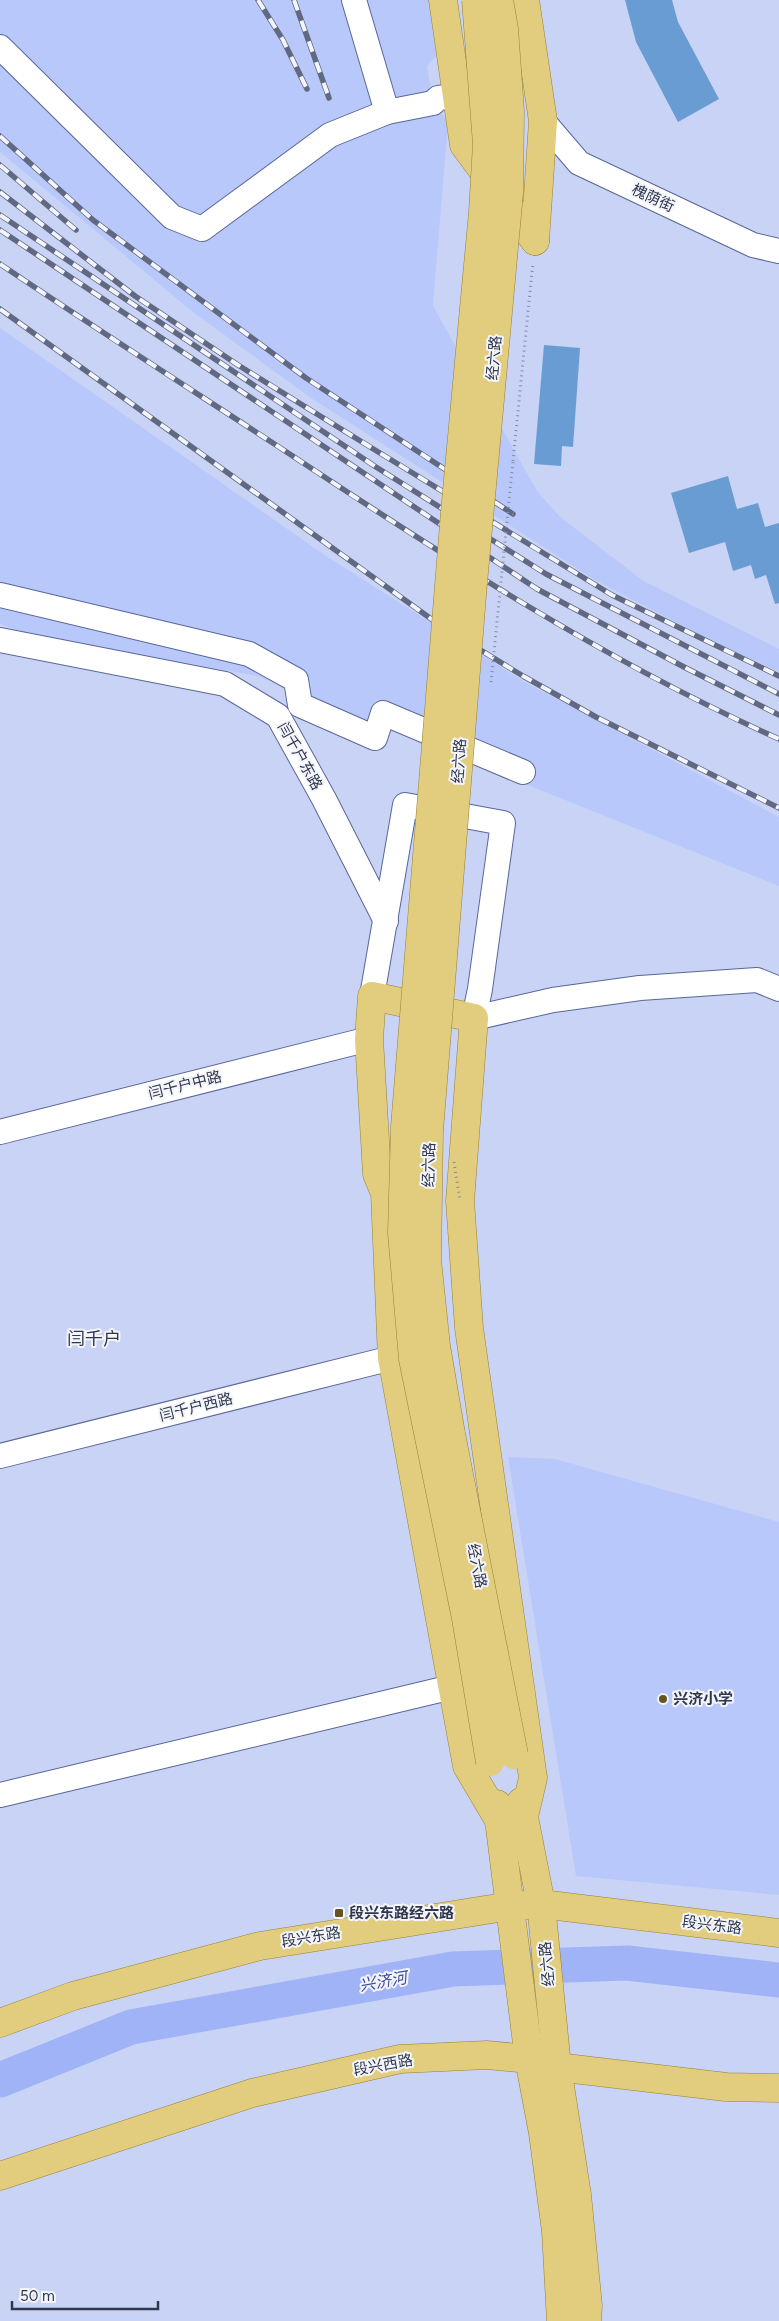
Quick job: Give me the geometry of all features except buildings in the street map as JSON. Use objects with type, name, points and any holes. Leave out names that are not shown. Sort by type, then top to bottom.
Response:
[{"type":"main road","points":[[443,0],[464,145],[535,241]]},
{"type":"main road","name":"经六路","points":[[476,0],[487,144],[484,202],[454,522],[405,1127],[402,1232],[413,1360],[466,1618],[502,1758]]},
{"type":"main road","name":"经六路","points":[[499,0],[504,29],[510,111],[509,192],[473,583],[429,1131],[427,1260],[436,1346],[512,1822],[512,1919],[529,2059],[544,2133],[556,2231],[561,2321]]},
{"type":"main road","points":[[525,0],[542,122],[535,241]]},
{"type":"main road","points":[[372,996],[474,1018],[460,1201],[469,1328],[534,1778],[512,1822],[467,1766],[452,1687],[392,1358],[385,1193],[377,1174],[369,1038],[372,996]]},
{"type":"main road","name":"经六路","points":[[512,1822],[541,1904],[557,2067],[577,2195],[588,2306],[587,2321]]},
{"type":"main road","name":"段兴东路","points":[[0,2023],[73,1996],[260,1946],[512,1919],[541,1904],[779,1933]]},
{"type":"main road","name":"段兴西路","points":[[0,2176],[252,2093],[400,2059],[487,2055],[529,2059],[557,2067],[726,2087],[779,2088]]},
{"type":"street","points":[[354,0],[387,112]]},
{"type":"street","points":[[0,47],[172,217],[202,229],[330,135],[387,112],[433,103],[438,98],[457,96]]},
{"type":"street","name":"槐荫街","points":[[542,122],[579,163],[753,245],[779,250]]},
{"type":"street","points":[[0,595],[249,654],[296,680],[300,705]]},
{"type":"street","name":"闫千户东路","points":[[0,640],[224,684],[278,716],[324,799],[386,921]]},
{"type":"street","points":[[252,700],[265,699],[300,705],[375,738],[383,713],[523,772]]},
{"type":"street","points":[[372,996],[405,805],[503,823],[480,989],[474,1018],[553,1000],[640,988],[757,980],[779,989]]},
{"type":"street","name":"闫千户中路","points":[[0,1132],[369,1038]]},
{"type":"street","name":"闫千户西路","points":[[0,1456],[392,1358]]},
{"type":"street","points":[[0,1795],[452,1687]]},
{"type":"path","points":[[490,685],[535,241]]},
{"type":"shaded area","points":[[0,0],[429,0],[438,54],[427,66],[433,103],[448,122],[433,306],[537,491],[559,516],[642,580],[779,649],[779,672],[706,638],[595,580],[311,398],[193,312],[0,152]]},
{"type":"shaded area","points":[[0,328],[326,556],[523,681],[779,817],[779,886],[257,676],[25,633],[0,624]]},
{"type":"shaded area","name":"兴济小学","points":[[508,1457],[555,1459],[779,1522],[779,1895],[576,1876]]},
{"type":"waterway","name":"兴济河","points":[[0,2080],[131,2027],[453,1969],[627,1963],[779,1980]]},
{"type":"railway","points":[[258,0],[283,40],[307,89]]},
{"type":"railway","points":[[294,0],[329,98]]},
{"type":"railway","points":[[0,136],[93,220],[306,378],[513,514]]},
{"type":"railway","points":[[0,165],[76,230]]},
{"type":"railway","points":[[0,192],[135,296],[238,365],[612,595],[779,676]]},
{"type":"railway","points":[[0,215],[376,467],[546,574],[779,694]]},
{"type":"railway","points":[[0,230],[537,589],[779,715]]},
{"type":"railway","points":[[0,264],[398,525],[522,602],[648,674],[713,708],[779,739]]},
{"type":"railway","points":[[0,309],[441,626],[523,676],[596,717],[779,808]]},
{"type":"place","name":"兴济小学","points":[[663,1699]]},
{"type":"place","name":"段兴东路经六路","points":[[339,1913]]},
{"type":"district","name":"闫千户","points":[[94,1339]]}]
